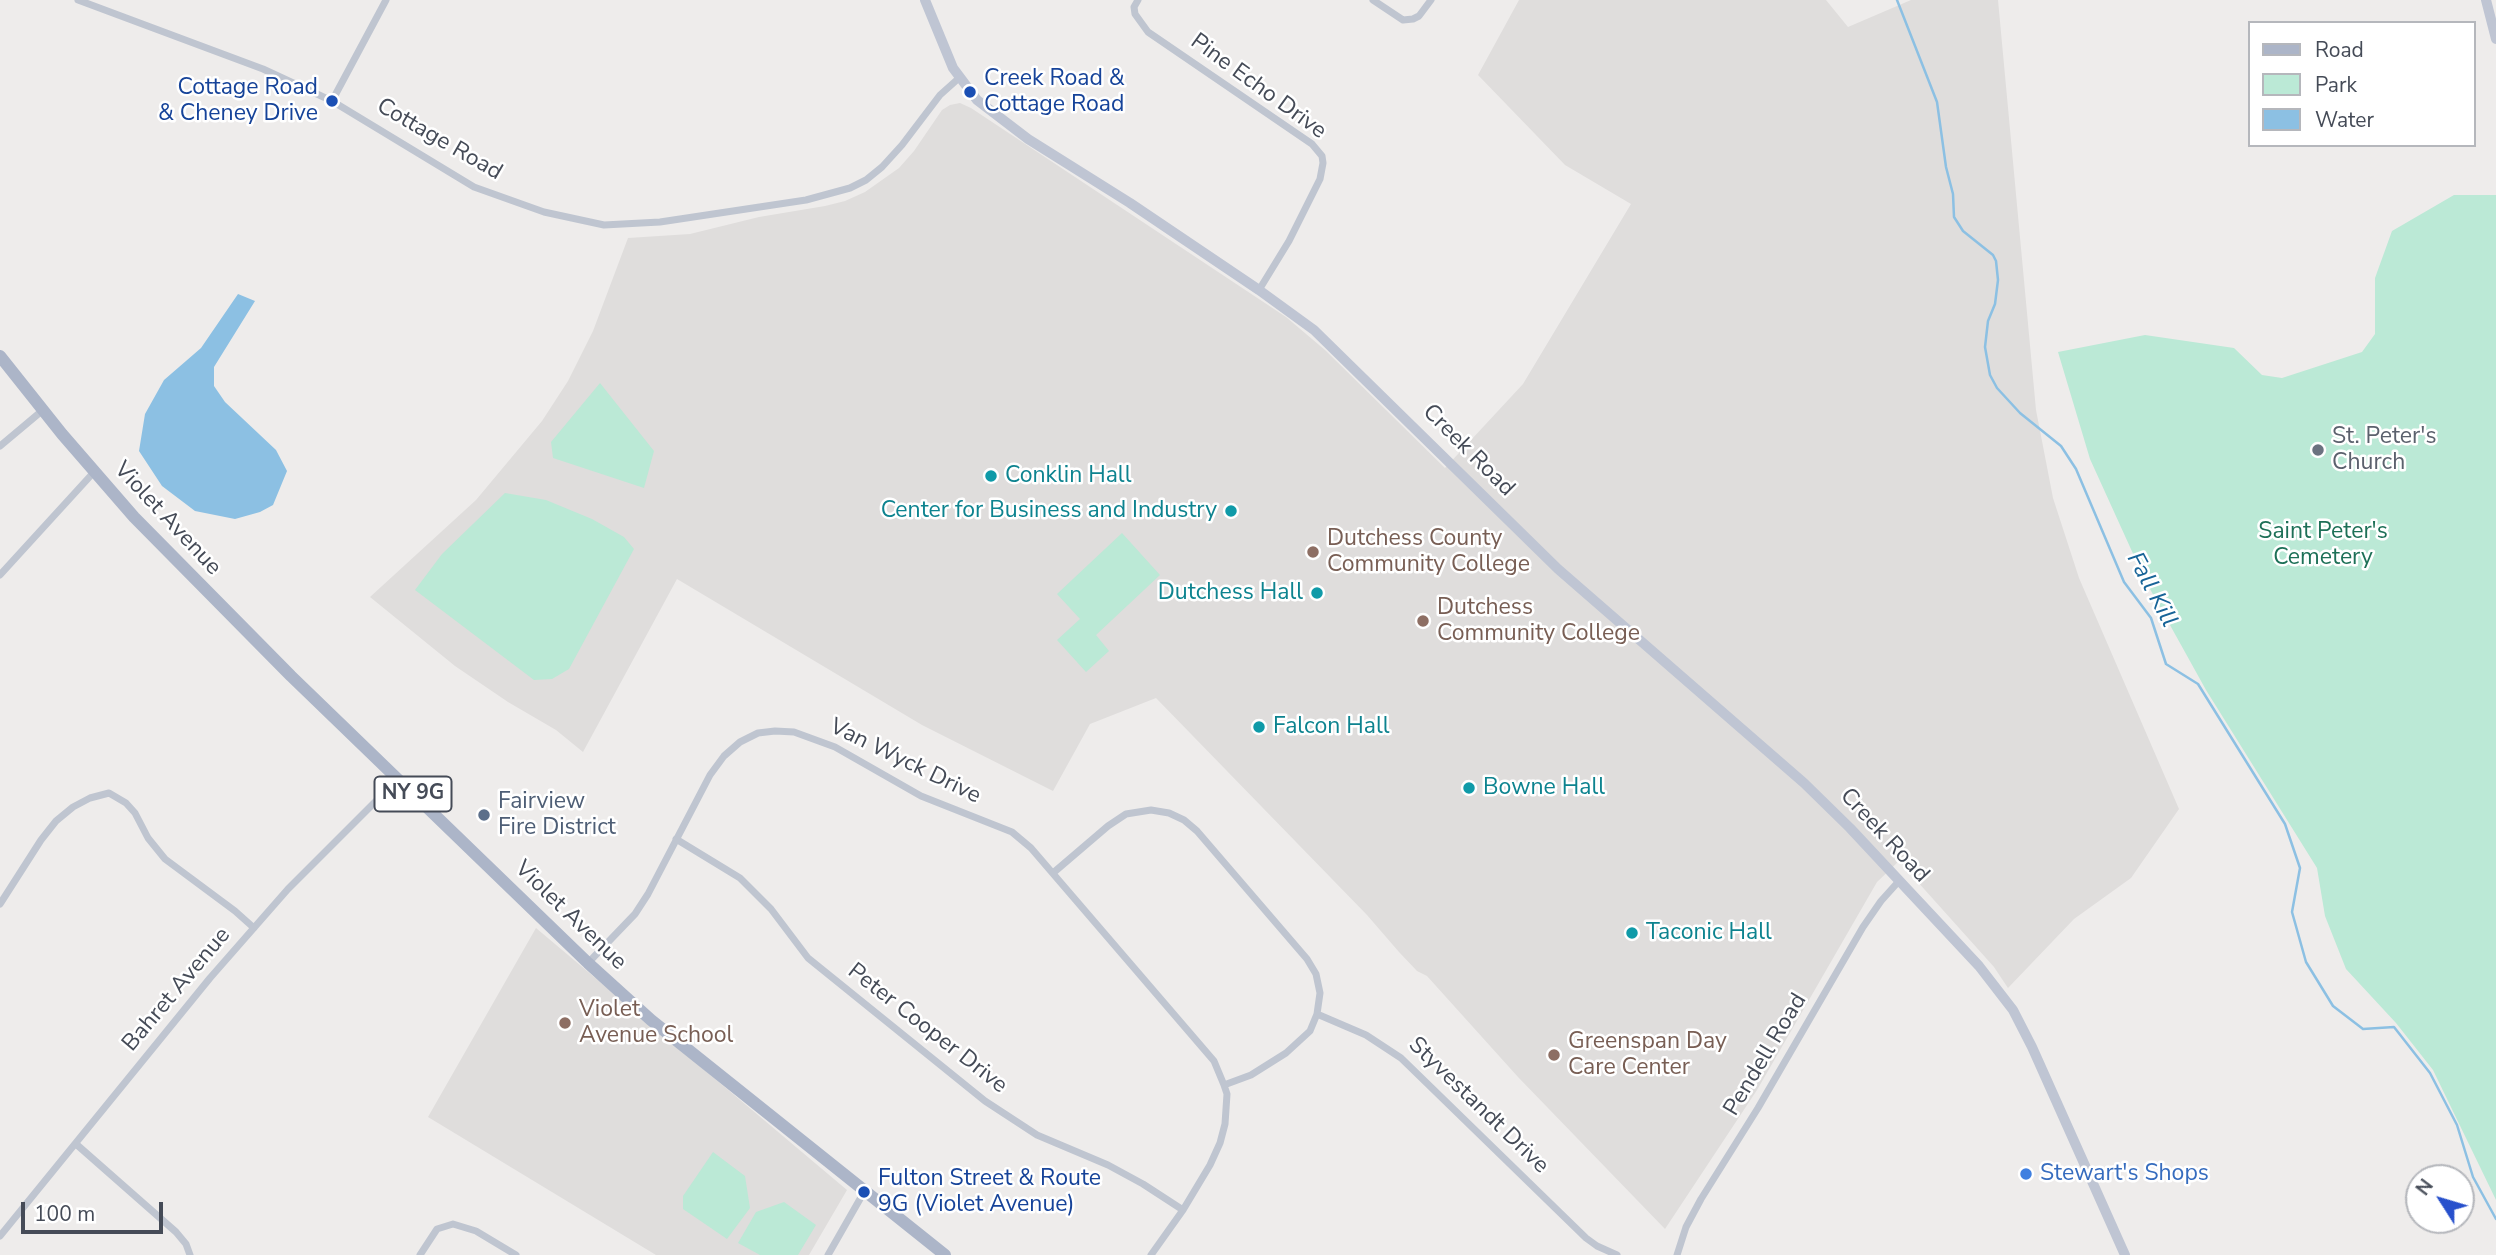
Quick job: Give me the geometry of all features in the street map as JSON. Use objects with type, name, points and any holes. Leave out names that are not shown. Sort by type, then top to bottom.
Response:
[{"type":"main road","name":"Violet Avenue","points":[[0,356],[94,472],[187,572],[588,963],[651,1020],[945,1255]]},
{"type":"street","name":"Cottage Road","points":[[78,0],[263,69],[332,101],[474,187],[507,201],[593,223],[628,225],[806,200],[858,184],[889,160],[940,95],[959,78]]},
{"type":"street","points":[[332,101],[386,0]]},
{"type":"street","name":"Creek Road","points":[[925,0],[943,47],[959,78],[977,100],[1015,130],[1259,290],[1327,342],[1558,569],[1815,794],[1899,881],[1979,965],[2013,1010],[2125,1255]]},
{"type":"street","name":"Pine Echo Drive","points":[[1138,0],[1134,7],[1135,13],[1148,32],[1312,144],[1322,156],[1320,178],[1289,241],[1259,290]]},
{"type":"street","points":[[1373,0],[1403,20],[1419,16],[1431,0]]},
{"type":"street","points":[[2486,0],[2496,39]]},
{"type":"street","points":[[0,446],[43,410]]},
{"type":"street","points":[[0,575],[94,472]]},
{"type":"street","name":"Van Wyck Drive","points":[[588,963],[635,914],[710,775],[724,756],[740,742],[758,733],[794,732],[835,747],[921,796],[1012,832],[1023,839],[1053,873],[1214,1061],[1224,1084],[1227,1094],[1225,1124],[1220,1143],[1183,1210],[1151,1255]]},
{"type":"street","name":"Bahret Avenue","points":[[0,1236],[254,928],[314,860],[398,779]]},
{"type":"street","points":[[0,904],[56,821],[90,798],[109,793],[126,803],[135,813],[156,850],[165,859],[254,928]]},
{"type":"street","points":[[1053,873],[1126,814],[1151,810],[1177,816],[1197,831],[1307,959],[1319,982],[1317,1014],[1310,1031],[1286,1053],[1251,1075],[1224,1084]]},
{"type":"street","name":"Peter Cooper Drive","points":[[677,839],[740,878],[771,909],[795,943],[815,964],[985,1101],[1037,1135],[1108,1165],[1183,1210]]},
{"type":"street","name":"Pendell Road","points":[[1677,1255],[1686,1227],[1705,1191],[1770,1087],[1863,928],[1881,901],[1899,881]]},
{"type":"street","name":"Styvestandt Drive","points":[[1317,1014],[1366,1035],[1401,1058],[1586,1238],[1617,1255]]},
{"type":"street","points":[[76,1144],[176,1232],[186,1244],[190,1255]]},
{"type":"street","points":[[828,1255],[864,1192]]},
{"type":"street","points":[[420,1255],[438,1229],[453,1224],[476,1231],[516,1255]]},
{"type":"shaded area","name":"Dutchess Community College","points":[[1519,0],[1826,0],[1848,27],[1911,0],[1998,0],[2036,410],[2053,498],[2079,578],[2179,809],[2131,878],[2074,919],[2008,988],[1994,967],[1899,861],[1877,882],[1757,1090],[1665,1229],[1518,1077],[1427,976],[1417,971],[1367,915],[1156,698],[1090,724],[1053,791],[922,725],[677,579],[583,752],[556,730],[455,666],[370,597],[476,500],[542,421],[568,381],[593,331],[628,238],[690,234],[759,217],[845,201],[865,192],[899,168],[942,110],[960,103],[1286,317],[1325,350],[1445,468],[1523,384],[1631,204],[1565,165],[1478,75]]},
{"type":"shaded area","name":"Violet Avenue School","points":[[536,928],[847,1190],[809,1255],[656,1255],[428,1117]]},
{"type":"green space","name":"Saint Peter's Cemetery","points":[[2454,195],[2496,195],[2496,1200],[2433,1070],[2396,1023],[2346,969],[2325,916],[2317,868],[2206,690],[2145,580],[2090,459],[2058,352],[2145,335],[2234,348],[2262,375],[2282,378],[2362,352],[2375,334],[2375,278],[2392,231]]},
{"type":"green space","points":[[600,383],[654,451],[644,488],[553,458],[551,442]]},
{"type":"green space","points":[[505,493],[546,500],[592,519],[624,537],[634,549],[569,669],[552,679],[534,680],[415,590],[442,554]]},
{"type":"green space","points":[[1122,533],[1160,575],[1096,635],[1109,651],[1086,672],[1057,640],[1080,619],[1057,594]]},
{"type":"green space","points":[[713,1152],[745,1176],[750,1208],[727,1239],[683,1209],[683,1196]]},
{"type":"green space","points":[[784,1202],[816,1225],[798,1255],[760,1255],[738,1243],[756,1212]]},
{"type":"water","points":[[238,294],[255,301],[214,367],[214,386],[225,402],[276,450],[287,471],[273,505],[235,519],[195,511],[162,486],[139,451],[145,414],[164,380],[201,348]]},
{"type":"waterway","name":"Fall Kill","points":[[1897,0],[1937,102],[1946,167],[1953,194],[1954,217],[1963,231],[1993,255],[1996,261],[1998,280],[1995,304],[1988,321],[1985,347],[1990,375],[1997,388],[2020,413],[2061,446],[2076,469],[2124,582],[2151,618],[2166,664],[2198,684],[2285,824],[2300,868],[2292,912],[2306,962],[2333,1006],[2363,1029],[2394,1027],[2430,1073],[2457,1125],[2473,1177],[2496,1219]]},
{"type":"place","name":"Creek Road & Cottage Road","points":[[970,92]]},
{"type":"place","name":"Cottage Road & Cheney Drive","points":[[332,101]]},
{"type":"place","name":"St. Peter's Church","points":[[2318,450]]},
{"type":"place","name":"Conklin Hall","points":[[991,476]]},
{"type":"place","name":"Center for Business and Industry","points":[[1231,511]]},
{"type":"place","name":"Dutchess County Community College","points":[[1313,552]]},
{"type":"place","name":"Dutchess Hall","points":[[1317,593]]},
{"type":"place","name":"Dutchess Community College","points":[[1423,621]]},
{"type":"place","name":"Falcon Hall","points":[[1259,727]]},
{"type":"place","name":"Bowne Hall","points":[[1469,788]]},
{"type":"place","name":"Fairview Fire District","points":[[484,815]]},
{"type":"place","name":"Taconic Hall","points":[[1632,933]]},
{"type":"place","name":"Violet Avenue School","points":[[565,1023]]},
{"type":"place","name":"Greenspan Day Care Center","points":[[1554,1055]]},
{"type":"place","name":"Stewart's Shops","points":[[2026,1174]]},
{"type":"place","name":"Fulton Street & Route 9G (Violet Avenue)","points":[[864,1192]]}]
